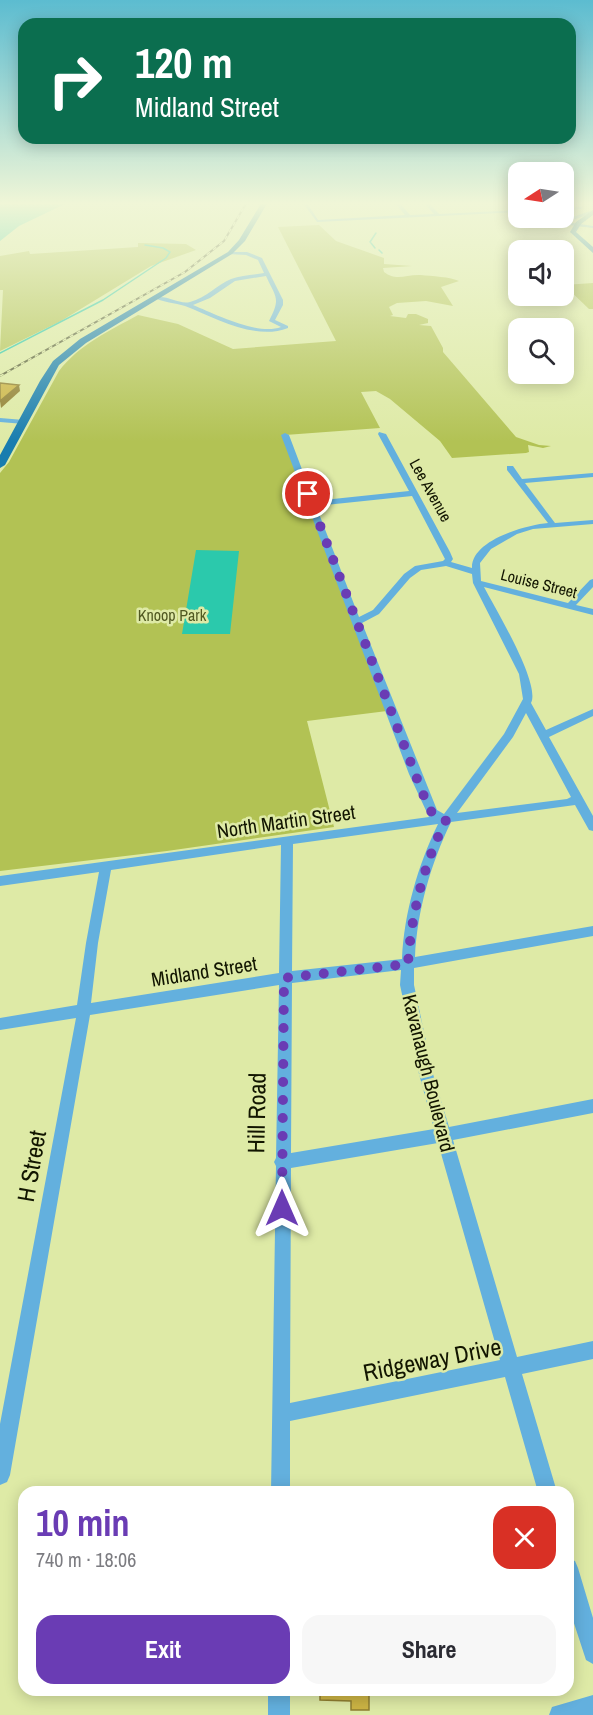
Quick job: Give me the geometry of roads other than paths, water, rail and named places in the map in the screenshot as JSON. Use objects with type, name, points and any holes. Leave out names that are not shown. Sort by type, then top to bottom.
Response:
[{"type":"main road","points":[[0,465],[44,381],[56,363],[83,341],[183,282]]},
{"type":"street","points":[[188,305],[208,297],[230,282]]},
{"type":"street","points":[[270,282],[280,304],[272,321]]},
{"type":"street","points":[[157,298],[188,305],[252,327],[267,330],[286,327],[272,321],[252,327]]},
{"type":"street","points":[[0,420],[24,422]]},
{"type":"street","name":"Lee Avenue","points":[[382,434],[449,556],[446,562]]},
{"type":"street","points":[[285,435],[430,809],[437,816],[446,820]]},
{"type":"street","points":[[510,468],[553,525]]},
{"type":"street","points":[[522,481],[593,475]]},
{"type":"street","points":[[312,504],[414,494]]},
{"type":"street","points":[[593,522],[521,530],[498,539],[481,554],[476,577],[524,674],[527,688],[526,704],[593,827]]},
{"type":"street","points":[[357,622],[376,612],[414,569],[432,563],[446,562]]},
{"type":"street","name":"Louise Street","points":[[446,562],[476,577],[593,612]]},
{"type":"street","points":[[570,606],[593,582]]},
{"type":"street","name":"Kavanaugh Boulevard","points":[[526,704],[509,735],[446,820],[434,844],[418,897],[409,942],[408,995],[443,1136],[545,1486]]},
{"type":"street","points":[[543,736],[593,712]]},
{"type":"street","name":"North Martin Street","points":[[0,881],[287,842],[365,829],[570,803],[578,798]]},
{"type":"street","name":"Hill Road","points":[[280,1486],[287,842]]},
{"type":"street","name":"H Street","points":[[0,1475],[80,1035],[106,866]]},
{"type":"street","name":"Midland Street","points":[[0,1023],[284,978],[408,964],[593,931]]},
{"type":"street","points":[[282,1162],[443,1136],[593,1106]]},
{"type":"street","name":"Ridgeway Drive","points":[[280,1414],[593,1350]]},
{"type":"street","points":[[574,1588],[593,1653]]},
{"type":"street","points":[[279,1696],[279,1715]]},
{"type":"street","points":[[560,1715],[593,1706]]},
{"type":"water","points":[[196,550],[239,551],[230,634],[182,634]]},
{"type":"waterway","points":[[0,353],[103,300],[130,282]]},
{"type":"railway","points":[[0,376],[167,282]]},
{"type":"park label","name":"Knoop Park","points":[[172,615]]}]
